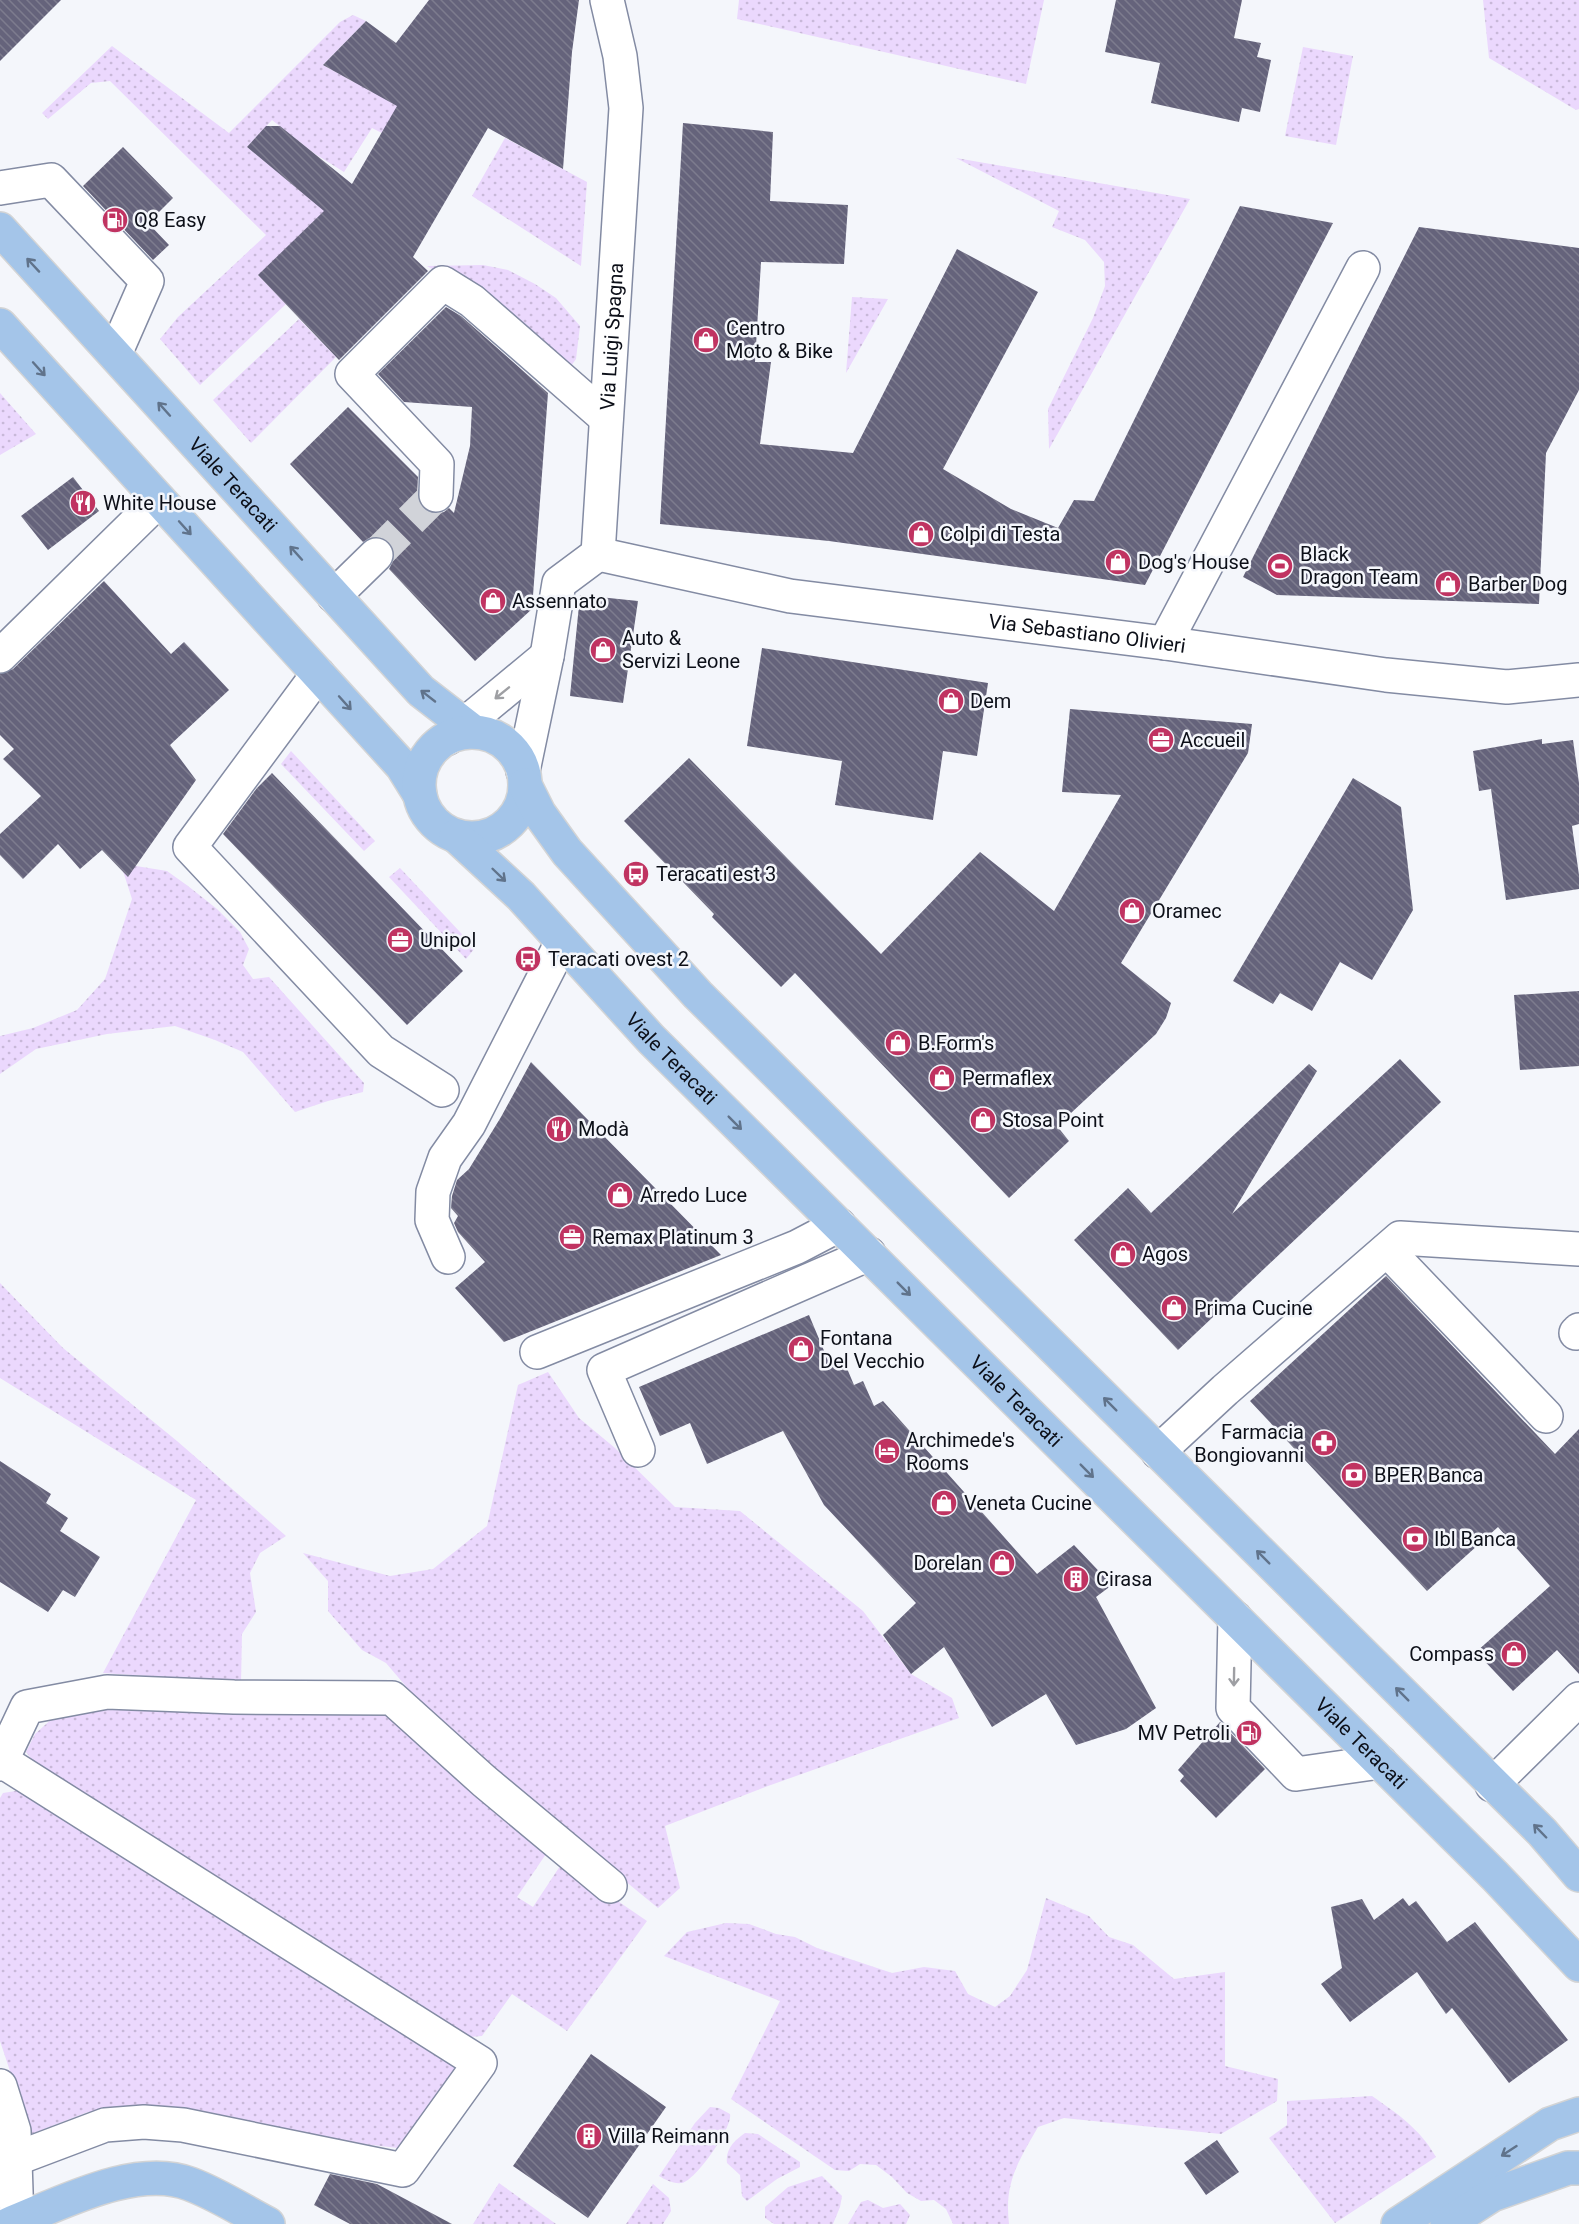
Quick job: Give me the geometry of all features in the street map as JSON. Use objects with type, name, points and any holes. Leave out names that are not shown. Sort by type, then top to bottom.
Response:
[{"type":"main road","name":"Viale Teracati","points":[[0,230],[421,691],[462,731]]},
{"type":"main road","points":[[0,325],[402,766],[420,795]]},
{"type":"main road","points":[[524,778],[517,812],[509,823],[497,831],[470,838],[456,836],[443,830],[432,820],[424,809],[418,781],[421,768],[436,745],[462,731],[488,734],[505,744],[518,759],[538,813],[567,852],[698,995],[1492,1785],[1542,1832],[1579,1875]]},
{"type":"main road","name":"Viale Teracati","points":[[456,836],[521,896],[651,1039],[1495,1876],[1579,1965]]},
{"type":"main road","points":[[1398,2224],[1564,2119],[1579,2103]]},
{"type":"main road","points":[[1447,2224],[1492,2195],[1568,2168],[1579,2168]]},
{"type":"main road","points":[[13,2222],[126,2181],[158,2178],[189,2183],[268,2224]]},
{"type":"street","name":"Via Luigi Spagna","points":[[598,554],[626,108],[620,56],[607,0]]},
{"type":"street","points":[[0,188],[51,180],[147,281],[115,354]]},
{"type":"street","points":[[1165,643],[1363,268]]},
{"type":"street","points":[[436,495],[437,464],[352,374],[443,283],[472,301],[606,418]]},
{"type":"street","points":[[0,656],[159,500]]},
{"type":"street","points":[[524,778],[559,583],[598,554]]},
{"type":"street","name":"Via Sebastiano Olivieri","points":[[598,554],[790,596],[1165,643],[1386,675],[1507,687],[1579,680]]},
{"type":"street","points":[[334,596],[375,555]]},
{"type":"street","points":[[462,731],[547,656]]},
{"type":"street","points":[[318,674],[190,847],[381,1051],[442,1090]]},
{"type":"street","points":[[448,1257],[432,1220],[433,1192],[445,1158],[469,1124],[562,942]]},
{"type":"street","points":[[537,1352],[797,1247],[839,1225]]},
{"type":"street","points":[[1158,1452],[1225,1390],[1400,1238],[1418,1237],[1579,1249]]},
{"type":"street","points":[[1387,1250],[1546,1416]]},
{"type":"street","points":[[638,1450],[604,1370],[869,1254]]},
{"type":"street","points":[[1235,1618],[1233,1708],[1296,1774],[1380,1762]]},
{"type":"street","points":[[15,2159],[105,2125],[144,2122],[183,2125],[403,2170],[480,2063],[1,1762],[27,1707],[107,1692],[234,1697],[392,1698],[484,1781],[610,1886]]},
{"type":"street","points":[[1492,1785],[1579,1698]]},
{"type":"street","points":[[0,2086],[14,2131],[13,2222]]},
{"type":"shaded area","points":[[739,0],[1044,0],[1026,84],[737,19]]},
{"type":"shaded area","points":[[1483,0],[1579,0],[1579,109],[1576,110],[1489,58]]},
{"type":"shaded area","points":[[353,15],[366,21],[323,65],[354,82],[366,63],[409,89],[382,133],[372,128],[344,172],[315,154],[272,120],[247,147],[290,182],[398,248],[258,275],[286,304],[200,385],[160,339],[178,317],[266,235],[110,81],[91,83],[48,119],[42,113],[112,46],[229,133],[340,22]]},
{"type":"shaded area","points":[[1303,47],[1353,56],[1336,145],[1285,136]]},
{"type":"shaded area","points":[[505,138],[587,182],[581,266],[472,196]]},
{"type":"shaded area","points":[[956,158],[1190,199],[1049,449],[1048,409],[1093,318],[1105,286],[1104,262],[1085,240],[1052,227],[1059,211]]},
{"type":"shaded area","points":[[483,265],[508,270],[556,298],[580,326],[576,359],[571,366],[528,329],[476,294],[427,266]]},
{"type":"shaded area","points":[[852,297],[888,299],[846,373]]},
{"type":"shaded area","points":[[299,319],[336,357],[251,443],[213,400]]},
{"type":"shaded area","points":[[0,393],[36,434],[0,455]]},
{"type":"shaded area","points":[[291,751],[375,841],[364,851],[281,764]]},
{"type":"shaded area","points":[[136,866],[167,871],[217,909],[240,932],[249,949],[243,965],[253,979],[269,977],[364,1083],[363,1092],[295,1112],[243,1052],[175,1026],[107,1034],[36,1049],[0,1074],[0,1036],[33,1028],[77,1010],[105,979],[132,899],[123,871]]},
{"type":"shaded area","points":[[400,868],[475,948],[466,959],[389,877]]},
{"type":"shaded area","points":[[0,1283],[63,1348],[177,1441],[286,1536],[260,1553],[250,1573],[256,1612],[242,1634],[241,1683],[213,1686],[176,1678],[103,1673],[196,1500],[0,1378]]},
{"type":"shaded area","points":[[548,1372],[579,1418],[615,1448],[675,1507],[740,1511],[863,1611],[911,1674],[952,1698],[959,1718],[768,1786],[665,1826],[680,1888],[658,1908],[529,1802],[433,1718],[386,1663],[362,1650],[328,1611],[328,1581],[303,1553],[390,1576],[433,1569],[487,1526],[518,1385]]},
{"type":"shaded area","points":[[112,1706],[392,1714],[548,1851],[517,1897],[533,1907],[562,1863],[647,1921],[567,2031],[512,1994],[482,2036],[468,2037],[36,1765],[26,1752],[35,1734],[55,1716]]},
{"type":"shaded area","points":[[22,1790],[459,2063],[398,2148],[286,2135],[167,2108],[88,2112],[31,2134],[0,2041],[0,1798],[3,1793]]},
{"type":"shaded area","points":[[1046,1898],[1089,1916],[1109,1937],[1133,1945],[1174,1979],[1225,1972],[1225,2066],[1278,2079],[1277,2101],[1221,2134],[1064,2118],[1038,2127],[1014,2173],[1009,2196],[1009,2224],[953,2224],[946,2209],[934,2200],[921,2201],[907,2193],[892,2177],[876,2165],[860,2164],[849,2171],[835,2170],[731,2099],[780,2001],[664,1956],[687,1932],[726,1923],[749,1924],[776,1934],[795,1937],[817,1948],[892,1973],[924,1967],[955,1971],[968,1994],[995,2007],[1010,1996],[1027,1970]]},
{"type":"shaded area","points":[[1372,2096],[1416,2130],[1436,2157],[1335,2223],[1269,2138],[1287,2125],[1287,2101]]},
{"type":"shaded area","points":[[710,2107],[719,2108],[730,2114],[726,2130],[704,2163],[696,2173],[682,2183],[659,2176],[695,2123]]},
{"type":"shaded area","points":[[745,2133],[758,2134],[800,2162],[800,2167],[777,2179],[747,2201],[742,2196],[740,2175],[727,2163],[732,2145]]},
{"type":"shaded area","points":[[822,2176],[842,2196],[833,2224],[774,2224],[765,2218],[765,2207],[788,2187]]},
{"type":"shaded area","points":[[499,2183],[556,2224],[473,2224]]},
{"type":"shaded area","points":[[653,2184],[669,2198],[671,2211],[663,2224],[626,2224]]},
{"type":"shaded area","points":[[868,2200],[883,2208],[900,2204],[910,2215],[906,2224],[848,2224],[861,2202]]},
{"type":"building","points":[[0,0],[61,0],[0,61]]},
{"type":"building","points":[[429,0],[579,0],[572,52],[563,169],[488,128],[413,257],[428,271],[339,360],[258,275],[324,211],[247,147],[266,126],[280,126],[352,184],[397,106],[323,65],[366,21],[396,43]]},
{"type":"building","points":[[1116,0],[1242,0],[1234,38],[1261,43],[1257,57],[1271,60],[1260,112],[1242,108],[1239,122],[1151,103],[1160,63],[1105,52]]},
{"type":"building","points":[[683,123],[773,132],[770,201],[848,205],[844,264],[761,262],[755,362],[771,362],[760,444],[853,453],[957,249],[1038,292],[943,469],[1011,509],[1058,528],[1074,500],[1094,501],[1240,206],[1333,223],[1145,585],[829,541],[660,524]]},
{"type":"building","points":[[123,147],[173,198],[148,223],[169,245],[153,260],[83,186]]},
{"type":"building","points":[[1419,227],[1579,248],[1579,390],[1546,453],[1539,604],[1277,595],[1243,577]]},
{"type":"building","points":[[446,307],[461,316],[548,393],[532,609],[475,661],[389,569],[394,559],[394,551],[390,542],[380,537],[371,537],[363,542],[290,464],[348,407],[418,477],[417,495],[426,511],[436,514],[449,508],[454,513],[470,446],[472,407],[404,402],[378,374]]},
{"type":"building","points":[[73,477],[99,511],[48,550],[21,516]]},
{"type":"building","points":[[104,581],[171,654],[184,642],[229,690],[170,745],[196,780],[128,877],[102,850],[80,869],[58,844],[23,879],[0,855],[0,834],[41,796],[3,759],[14,749],[0,735],[0,674],[13,669]]},
{"type":"building","points":[[580,595],[638,601],[623,703],[570,696]]},
{"type":"building","points":[[762,648],[988,683],[977,756],[943,751],[933,820],[835,805],[842,761],[747,746]]},
{"type":"building","points":[[1070,709],[1252,724],[1248,753],[1121,963],[1171,1003],[1166,1018],[1156,1034],[1057,1126],[1069,1141],[1009,1198],[795,973],[781,987],[712,917],[714,914],[624,821],[689,758],[881,954],[980,852],[1054,911],[1121,795],[1062,792]]},
{"type":"building","points":[[1542,739],[1542,744],[1573,740],[1579,783],[1579,824],[1572,826],[1579,889],[1506,900],[1491,789],[1479,791],[1473,751]]},
{"type":"building","points":[[272,773],[463,971],[407,1025],[223,834],[257,788]]},
{"type":"building","points":[[1353,778],[1401,807],[1413,910],[1372,980],[1340,962],[1312,1011],[1280,993],[1273,1004],[1233,981]]},
{"type":"building","points":[[1579,991],[1579,1066],[1520,1070],[1514,995]]},
{"type":"building","points":[[1400,1059],[1441,1102],[1178,1350],[1074,1240],[1128,1188],[1151,1213],[1309,1064],[1317,1071],[1232,1214]]},
{"type":"building","points":[[531,1062],[721,1255],[504,1342],[455,1288],[485,1262],[458,1232],[454,1223],[458,1216],[451,1208],[452,1196],[457,1180],[469,1169]]},
{"type":"building","points":[[1386,1276],[1555,1454],[1579,1429],[1579,1674],[1557,1650],[1513,1691],[1476,1652],[1550,1586],[1498,1527],[1427,1591],[1250,1401]]},
{"type":"building","points":[[809,1315],[830,1365],[843,1359],[854,1385],[863,1381],[874,1406],[883,1401],[1037,1574],[1074,1545],[1112,1585],[1096,1597],[1156,1708],[1126,1729],[1076,1745],[1046,1694],[992,1727],[944,1647],[911,1674],[883,1635],[916,1603],[824,1505],[783,1431],[707,1464],[690,1423],[660,1436],[639,1387]]},
{"type":"building","points":[[0,1461],[51,1494],[46,1503],[68,1518],[60,1531],[100,1557],[75,1597],[63,1590],[48,1612],[0,1582]]},
{"type":"building","points":[[1220,1722],[1265,1769],[1216,1818],[1180,1781],[1184,1776],[1178,1770]]},
{"type":"building","points":[[1403,1898],[1409,1906],[1416,1901],[1447,1942],[1475,1922],[1568,2040],[1509,2083],[1452,2008],[1446,2014],[1417,1972],[1350,2022],[1321,1984],[1342,1968],[1331,1907],[1362,1899],[1374,1920]]},
{"type":"building","name":"Villa Reimann","points":[[591,2054],[666,2107],[588,2218],[513,2166]]},
{"type":"building","points":[[1217,2140],[1239,2172],[1206,2195],[1184,2163]]},
{"type":"building","points":[[330,2174],[377,2184],[452,2224],[350,2224],[314,2205]]},
{"type":"tunnel","points":[[376,555],[436,495]]},
{"type":"place","name":"Q8 Easy","points":[[115,220]]},
{"type":"place","name":"Centro Moto & Bike","points":[[706,340]]},
{"type":"place","name":"White House","points":[[83,503]]},
{"type":"place","name":"Colpi di Testa","points":[[921,534]]},
{"type":"place","name":"Dog's House","points":[[1118,562]]},
{"type":"place","name":"Black Dragon Team","points":[[1280,566]]},
{"type":"place","name":"Barber Dog","points":[[1448,584]]},
{"type":"place","name":"Assennato","points":[[493,601]]},
{"type":"place","name":"Auto & Servizi Leone","points":[[603,650]]},
{"type":"place","name":"Dem","points":[[951,701]]},
{"type":"place","name":"Accueil","points":[[1161,740]]},
{"type":"place","name":"Teracati est 3","points":[[636,874]]},
{"type":"place","name":"Oramec","points":[[1132,911]]},
{"type":"place","name":"Unipol","points":[[400,940]]},
{"type":"place","name":"Teracati ovest 2","points":[[528,959]]},
{"type":"place","name":"B.Form's","points":[[898,1043]]},
{"type":"place","name":"Permaflex","points":[[942,1078]]},
{"type":"place","name":"Stosa Point","points":[[983,1120]]},
{"type":"place","name":"Modà","points":[[559,1129]]},
{"type":"place","name":"Arredo Luce","points":[[620,1195]]},
{"type":"place","name":"Remax Platinum 3","points":[[572,1237]]},
{"type":"place","name":"Agos","points":[[1123,1254]]},
{"type":"place","name":"Prima Cucine","points":[[1174,1308]]},
{"type":"place","name":"Fontana Del Vecchio","points":[[801,1349]]},
{"type":"place","name":"Farmacia Bongiovanni","points":[[1324,1443]]},
{"type":"place","name":"Archimede's Rooms","points":[[887,1451]]},
{"type":"place","name":"BPER Banca","points":[[1354,1475]]},
{"type":"place","name":"Veneta Cucine","points":[[944,1503]]},
{"type":"place","name":"Ibl Banca","points":[[1415,1539]]},
{"type":"place","name":"Dorelan","points":[[1002,1563]]},
{"type":"place","name":"Cirasa","points":[[1076,1579]]},
{"type":"place","name":"Compass","points":[[1514,1654]]},
{"type":"place","name":"MV Petroli","points":[[1249,1733]]},
{"type":"place","name":"Villa Reimann","points":[[589,2136]]}]
